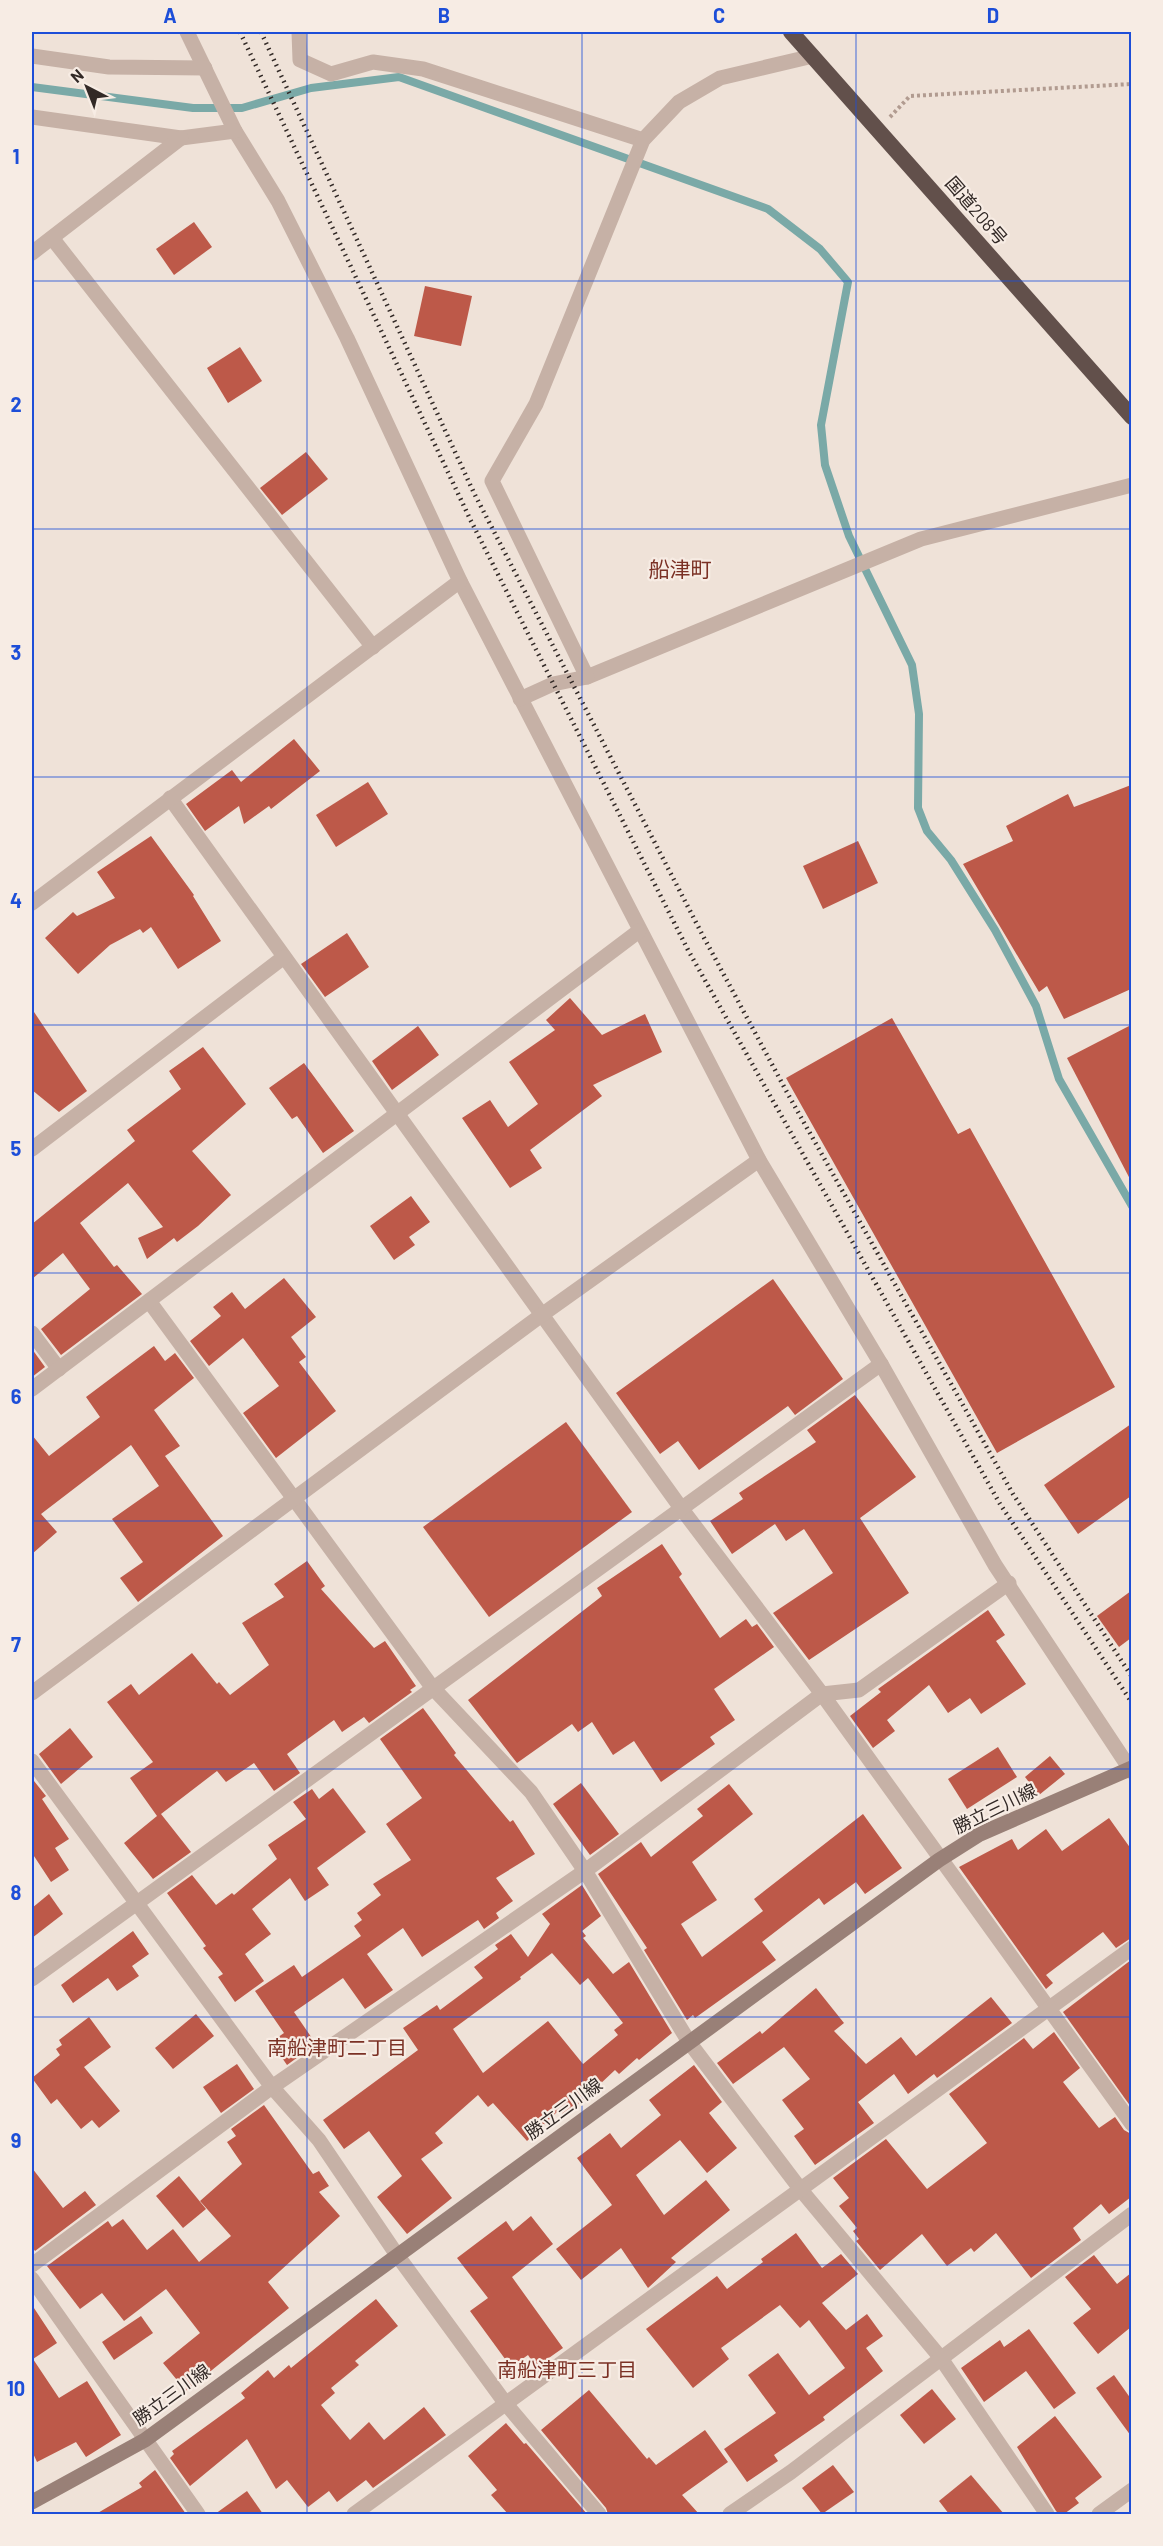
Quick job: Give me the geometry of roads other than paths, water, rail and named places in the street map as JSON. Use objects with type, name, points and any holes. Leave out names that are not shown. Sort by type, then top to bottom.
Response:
[{"type":"highway","name":"国道208号","points":[[791,32],[1131,417]]},
{"type":"main road","name":"勝立三川線","points":[[32,2502],[145,2440],[939,1860],[980,1834],[1131,1770]]},
{"type":"street","points":[[187,32],[236,131],[278,201],[342,328],[460,581],[759,1160],[881,1364],[995,1565],[1131,1770]]},
{"type":"street","points":[[299,32],[300,60],[332,74],[373,62],[423,69],[643,140]]},
{"type":"street","points":[[32,56],[109,67],[205,68]]},
{"type":"street","points":[[587,677],[492,481],[536,404],[643,140],[679,102],[720,78],[813,56]]},
{"type":"street","points":[[32,117],[181,138],[236,131]]},
{"type":"street","points":[[32,253],[181,138]]},
{"type":"street","points":[[51,238],[373,646]]},
{"type":"street","points":[[520,699],[553,684],[587,677],[921,539],[1131,484]]},
{"type":"street","points":[[32,903],[460,581]]},
{"type":"street","points":[[170,798],[681,1508],[822,1694],[939,1860],[1049,2008],[1131,2124]]},
{"type":"street","points":[[32,1389],[639,931]]},
{"type":"street","points":[[32,1149],[284,957]]},
{"type":"street","points":[[32,1694],[543,1314],[759,1160]]},
{"type":"street","points":[[150,1300],[432,1687],[531,1792],[585,1871],[689,2042],[801,2190],[940,2357],[1047,2514]]},
{"type":"street","points":[[32,1333],[58,1369]]},
{"type":"street","points":[[32,1979],[432,1687],[881,1364]]},
{"type":"street","points":[[32,2265],[272,2087],[585,1871],[822,1694],[859,1690],[1009,1583]]},
{"type":"street","points":[[32,1761],[272,2087],[319,2140],[397,2255],[506,2404],[599,2514]]},
{"type":"street","points":[[354,2514],[1131,1948]]},
{"type":"street","points":[[730,2514],[791,2472],[1131,2214]]},
{"type":"street","points":[[32,2279],[198,2514]]},
{"type":"street","points":[[1099,2514],[1131,2490]]},
{"type":"waterway","points":[[32,87],[193,108],[242,108],[311,88],[399,77],[768,209],[820,249],[848,282],[821,425],[825,465],[849,536],[912,665],[919,714],[918,808],[927,831],[951,860],[995,930],[1036,1006],[1059,1079],[1132,1206]]},
{"type":"railway","points":[[240,32],[471,521],[688,950],[1000,1504],[1132,1703]]},
{"type":"railway","points":[[261,32],[474,493],[702,934],[789,1096],[1013,1494],[1132,1677]]},
{"type":"district","name":"船津町","points":[[680,570]]},
{"type":"district","name":"南船津町二丁目","points":[[337,2048]]},
{"type":"district","name":"南船津町三丁目","points":[[567,2370]]}]
